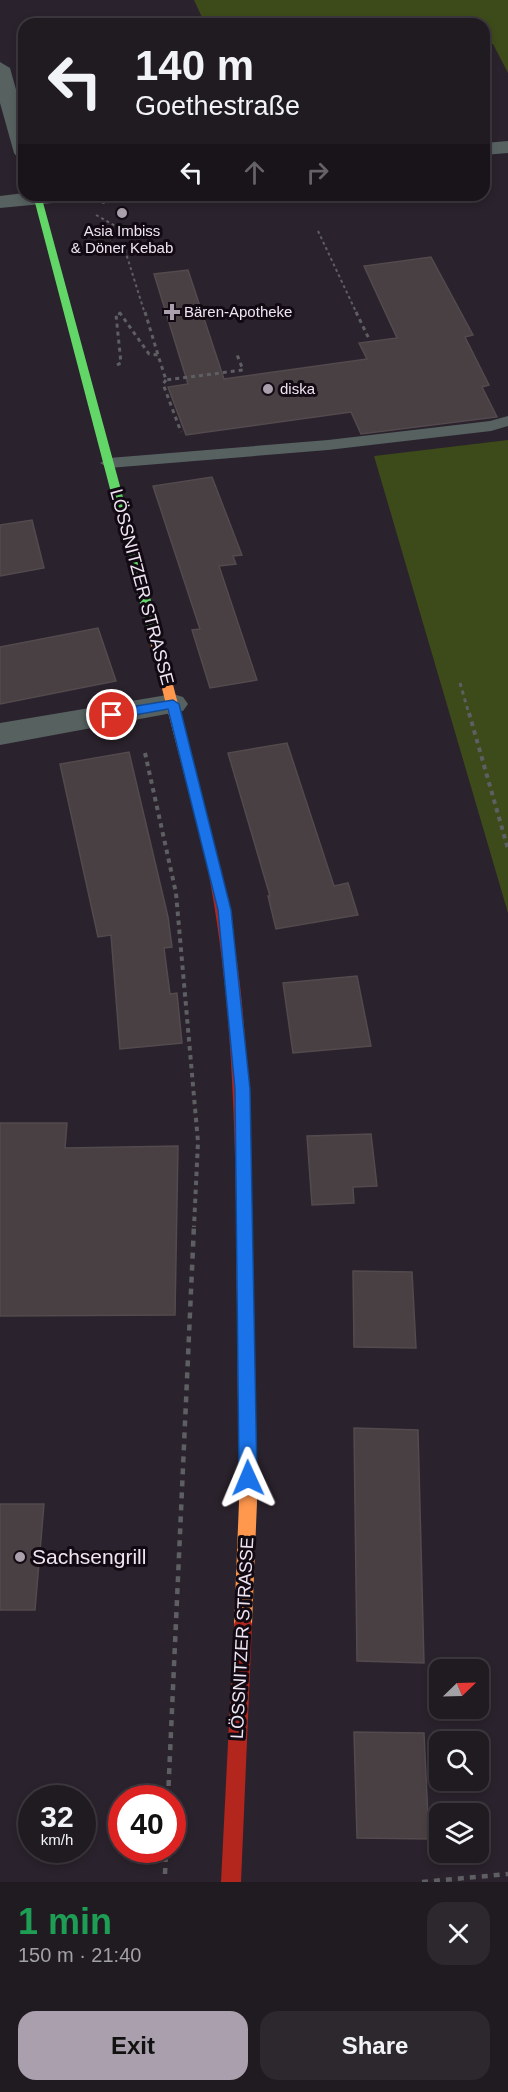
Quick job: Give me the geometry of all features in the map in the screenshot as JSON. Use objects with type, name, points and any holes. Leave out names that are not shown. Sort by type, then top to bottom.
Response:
[{"type":"street","points":[[0,68],[18,132]]},
{"type":"street","points":[[490,148],[508,147]]},
{"type":"street","points":[[0,202],[18,200]]},
{"type":"street","name":"LÖSSNITZER STRASSE","points":[[38,201],[173,704],[224,910],[242,1089],[248,1502],[231,1882]]},
{"type":"street","points":[[0,734],[173,704]]},
{"type":"lane","points":[[109,463],[328,445],[491,426],[508,421]]},
{"type":"path","points":[[99,203],[116,201]]},
{"type":"path","points":[[89,212],[118,228]]},
{"type":"path","points":[[318,231],[370,341]]},
{"type":"path","points":[[125,250],[166,380],[163,384],[181,434],[165,449],[142,460]]},
{"type":"path","points":[[117,366],[121,363],[116,315],[120,313],[149,354],[158,355]]},
{"type":"path","points":[[166,380],[243,370],[236,352]]},
{"type":"path","points":[[460,683],[508,849]]},
{"type":"path","points":[[134,711],[176,893],[198,1143],[169,1785]]},
{"type":"path","points":[[165,1863],[165,1874]]},
{"type":"path","points":[[422,1882],[508,1874]]},
{"type":"green space","points":[[194,0],[508,0],[508,73],[493,44],[490,44],[490,18],[202,18]]},
{"type":"green space","points":[[508,440],[508,913],[374,456]]},
{"type":"building","points":[[431,257],[473,335],[465,337],[489,385],[482,387],[497,417],[361,434],[351,412],[186,435],[168,387],[188,384],[154,274],[188,270],[224,379],[367,359],[359,343],[397,338],[364,266]]},
{"type":"building","points":[[212,477],[242,555],[233,556],[236,564],[219,566],[257,680],[210,688],[192,630],[200,629],[153,486]]},
{"type":"building","points":[[32,520],[44,568],[0,576],[0,525]]},
{"type":"building","points":[[98,628],[116,681],[0,704],[0,647]]},
{"type":"building","points":[[287,743],[334,886],[348,883],[358,915],[276,929],[268,896],[270,896],[228,753]]},
{"type":"building","points":[[129,752],[168,917],[172,947],[164,948],[170,994],[177,993],[182,1043],[120,1049],[111,935],[98,937],[60,764]]},
{"type":"building","points":[[357,976],[371,1046],[293,1053],[283,983]]},
{"type":"building","points":[[0,1123],[67,1123],[65,1148],[178,1146],[175,1315],[0,1316]]},
{"type":"building","points":[[371,1134],[377,1186],[353,1187],[354,1203],[312,1205],[307,1136]]},
{"type":"building","points":[[353,1271],[412,1272],[416,1348],[354,1347]]},
{"type":"building","points":[[354,1428],[418,1430],[424,1663],[357,1661]]},
{"type":"building","name":"Sachsengrill","points":[[0,1504],[44,1504],[35,1610],[0,1610]]},
{"type":"building","points":[[354,1732],[424,1733],[429,1839],[357,1838]]},
{"type":"traffic: fast","points":[[39,201],[153,630]]},
{"type":"traffic: slow","points":[[153,630],[212,860]]},
{"type":"traffic: slow","points":[[243,1624],[248,1502],[244,1204]]},
{"type":"traffic: jam","points":[[212,860],[221,902],[233,988],[240,1075],[244,1204]]},
{"type":"traffic: jam","points":[[231,1882],[243,1624]]},
{"type":"place","name":"Asia Imbiss & Döner Kebab","points":[[122,213]]},
{"type":"place","name":"Bären-Apotheke","points":[[172,312]]},
{"type":"place","name":"diska","points":[[268,389]]},
{"type":"place","name":"Sachsengrill","points":[[20,1557]]},
{"type":"route","points":[[112,715],[173,704],[224,910],[242,1089],[248,1478]]}]
